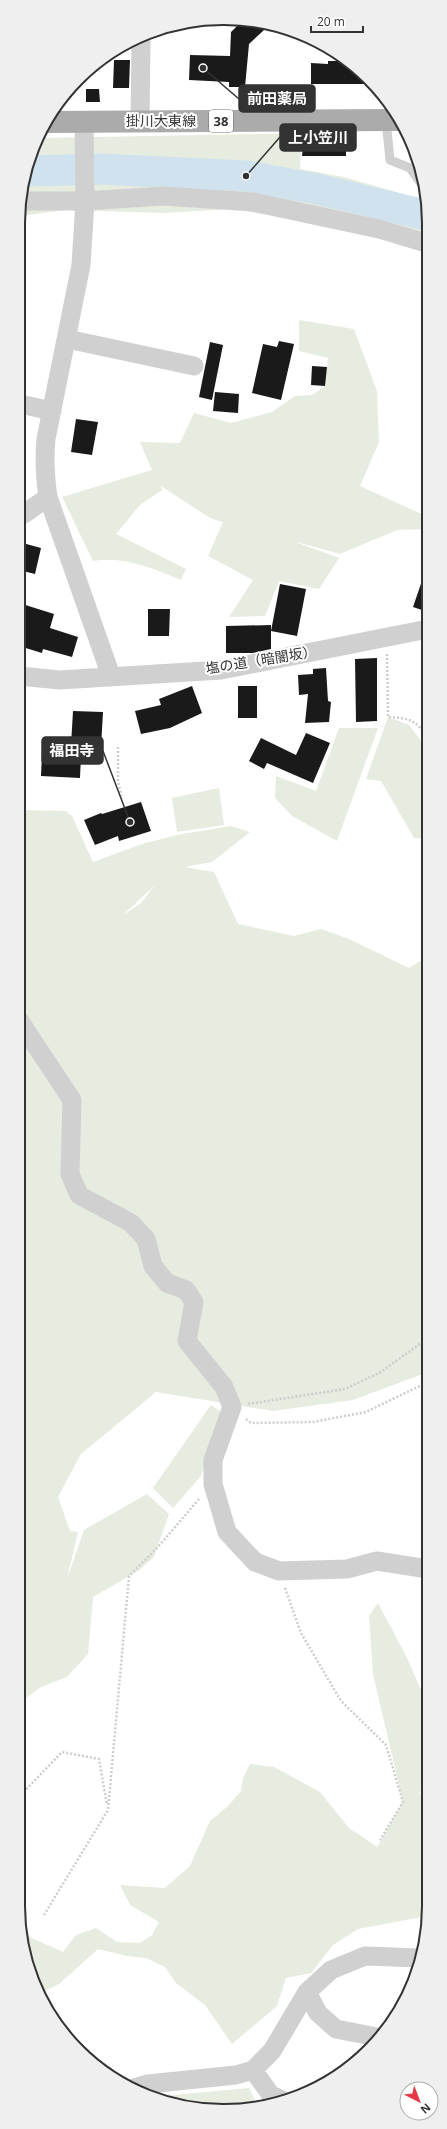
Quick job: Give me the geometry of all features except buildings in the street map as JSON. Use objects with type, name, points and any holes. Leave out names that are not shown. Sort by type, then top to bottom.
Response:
[{"type":"main road","name":"掛川大東線","points":[[53,122],[391,120]]},
{"type":"street","points":[[140,122],[141,43]]},
{"type":"street","points":[[84,122],[85,198],[81,265],[52,411],[44,460],[48,497],[111,676]]},
{"type":"street","points":[[27,201],[164,196],[253,202],[379,229],[422,242]]},
{"type":"street","points":[[67,339],[194,366]]},
{"type":"street","points":[[25,405],[52,411]]},
{"type":"street","points":[[25,513],[48,497]]},
{"type":"street","name":"塩の道（暗闇坂）","points":[[25,677],[60,680],[221,670],[422,630]]},
{"type":"street","points":[[25,1029],[72,1100],[70,1174],[79,1195],[131,1223],[146,1239],[154,1266],[167,1283],[186,1290],[194,1302],[187,1341],[224,1387],[232,1407],[212,1460],[213,1484],[227,1532],[255,1562],[279,1570],[347,1569],[377,1561],[422,1568]]},
{"type":"street","points":[[141,2086],[148,2084],[236,2075],[253,2070],[272,2051],[308,1992],[331,1970],[365,1956],[415,1958]]},
{"type":"street","points":[[308,1992],[318,2013],[336,2029],[373,2036]]},
{"type":"street","points":[[253,2070],[271,2095],[275,2097]]},
{"type":"lane","points":[[391,120],[390,160],[410,168],[416,176]]},
{"type":"path","points":[[387,637],[388,718],[406,718],[420,726],[422,729]]},
{"type":"path","points":[[118,747],[118,781],[122,799]]},
{"type":"path","points":[[232,1407],[345,1389],[381,1372],[422,1342]]},
{"type":"path","points":[[232,1407],[251,1423],[313,1422],[366,1412],[422,1385]]},
{"type":"path","points":[[44,1915],[108,1810],[129,1576],[158,1547],[213,1484]]},
{"type":"path","points":[[279,1570],[301,1633],[341,1701],[386,1745],[403,1802],[380,1840]]},
{"type":"path","points":[[25,1791],[62,1752],[99,1759],[108,1810]]},
{"type":"shaded area","points":[[302,133],[300,169],[344,177],[420,199],[422,211],[422,241],[233,209],[163,213],[66,210],[25,215],[32,172],[44,138]]},
{"type":"shaded area","points":[[299,320],[354,329],[377,391],[379,442],[360,486],[422,514],[422,529],[397,530],[340,554],[293,541],[339,558],[319,589],[279,581],[265,616],[229,617],[253,580],[208,556],[223,522],[210,518],[161,486],[162,490],[140,505],[116,534],[186,569],[181,580],[138,564],[116,560],[93,561],[62,497],[152,470],[140,442],[180,443],[194,413],[231,423],[272,412],[295,396],[312,395],[325,386],[328,358],[299,351]]},
{"type":"shaded area","points":[[388,717],[409,725],[422,742],[422,839],[414,838],[381,781],[366,779]]},
{"type":"shaded area","points":[[339,728],[378,728],[337,841],[292,816],[275,798],[276,776],[316,791]]},
{"type":"shaded area","points":[[219,788],[224,825],[177,832],[172,798]]},
{"type":"shaded area","points":[[25,810],[66,811],[72,816],[93,862],[142,844],[177,835],[231,826],[250,832],[212,862],[185,867],[214,872],[238,924],[294,936],[321,929],[349,939],[409,968],[422,960],[422,1374],[353,1400],[273,1411],[156,1392],[81,1454],[58,1497],[70,1531],[78,1532],[67,1579],[84,1530],[147,1494],[169,1514],[154,1557],[138,1571],[93,1597],[88,1654],[67,1677],[41,1687],[25,1699]],"holes":[[[155,885],[141,903],[122,916]]]},
{"type":"shaded area","points":[[211,1405],[224,1414],[201,1476],[173,1508],[153,1488]]},
{"type":"shaded area","points":[[378,1603],[406,1656],[422,1692],[422,1786],[420,1793],[422,1796],[422,1917],[358,1929],[333,1945],[311,1973],[286,1978],[277,2006],[232,2044],[205,2005],[176,1983],[165,1967],[146,1958],[127,1956],[98,1949],[59,1984],[44,1991],[32,1957],[28,1935],[63,1952],[76,1935],[96,1928],[117,1942],[140,1943],[152,1935],[159,1922],[130,1905],[120,1885],[165,1888],[190,1866],[210,1821],[228,1806],[241,1791],[243,1778],[250,1764],[274,1767],[320,1792],[349,1828],[377,1847],[403,1802],[373,1674],[369,1616]]},
{"type":"shaded area","points":[[249,2088],[256,2101],[236,2104],[211,2104],[168,2096]]},
{"type":"waterway","points":[[32,171],[100,169],[246,176],[317,189],[422,214]]},
{"type":"place","name":"前田薬局","points":[[203,68]]},
{"type":"place","name":"上小笠川","points":[[246,176]]},
{"type":"place","name":"福田寺","points":[[130,822]]}]
